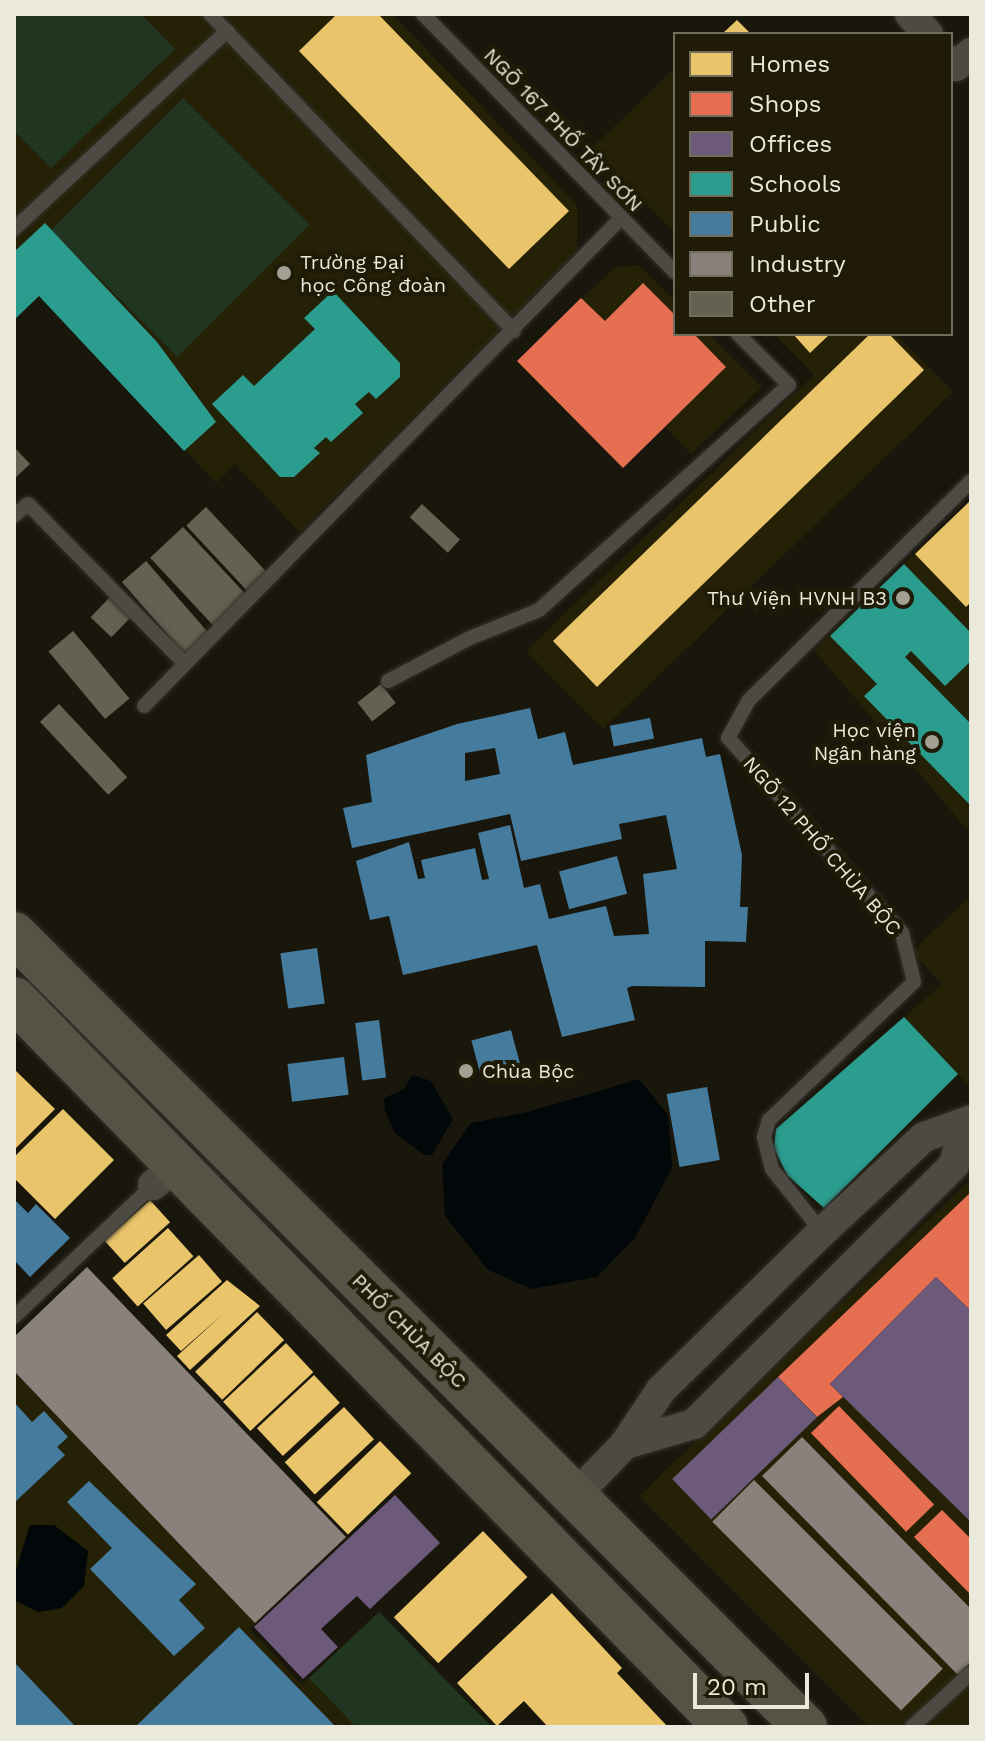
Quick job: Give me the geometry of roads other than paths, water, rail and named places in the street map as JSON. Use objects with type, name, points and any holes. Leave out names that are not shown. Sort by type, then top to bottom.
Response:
[{"type":"main road","name":"PHỐ CHÙA BỘC","points":[[14,934],[805,1727]]},
{"type":"main road","points":[[14,999],[166,1175],[539,1530],[726,1727]]},
{"type":"main road","points":[[539,1530],[575,1496]]},
{"type":"street","points":[[910,14],[926,32]]},
{"type":"street","points":[[953,63],[956,66],[971,53]]},
{"type":"street","points":[[575,1496],[625,1444],[661,1390],[822,1232],[924,1137],[969,1127]]},
{"type":"street","points":[[625,1444],[694,1424],[954,1165],[969,1127]]},
{"type":"street","name":"NGÕ 12 PHỐ CHÙA BỘC","points":[[822,1232],[855,1265]]},
{"type":"lane","points":[[210,14],[514,331]]},
{"type":"lane","name":"NGÕ 167 PHỐ TÂY SƠN","points":[[423,14],[673,270]]},
{"type":"lane","points":[[14,229],[227,31]]},
{"type":"lane","points":[[144,706],[514,331],[621,218]]},
{"type":"lane","points":[[388,681],[470,638],[539,610],[789,385],[740,336]]},
{"type":"lane","name":"NGÕ 12 PHỐ CHÙA BỘC","points":[[822,1232],[772,1169],[764,1137],[769,1120],[914,982],[902,933],[728,738],[749,700],[971,481]]},
{"type":"lane","points":[[14,516],[28,504],[185,664]]},
{"type":"lane","points":[[14,1317],[166,1175]]},
{"type":"lane","points":[[912,1727],[971,1673]]},
{"type":"place","name":"Trường Đại học Công đoàn","points":[[284,273]]},
{"type":"place","name":"Thư Viện HVNH B3","points":[[903,598]]},
{"type":"place","name":"Học viện Ngân hàng","points":[[932,742]]},
{"type":"place","name":"Chùa Bộc","points":[[466,1071]]}]
